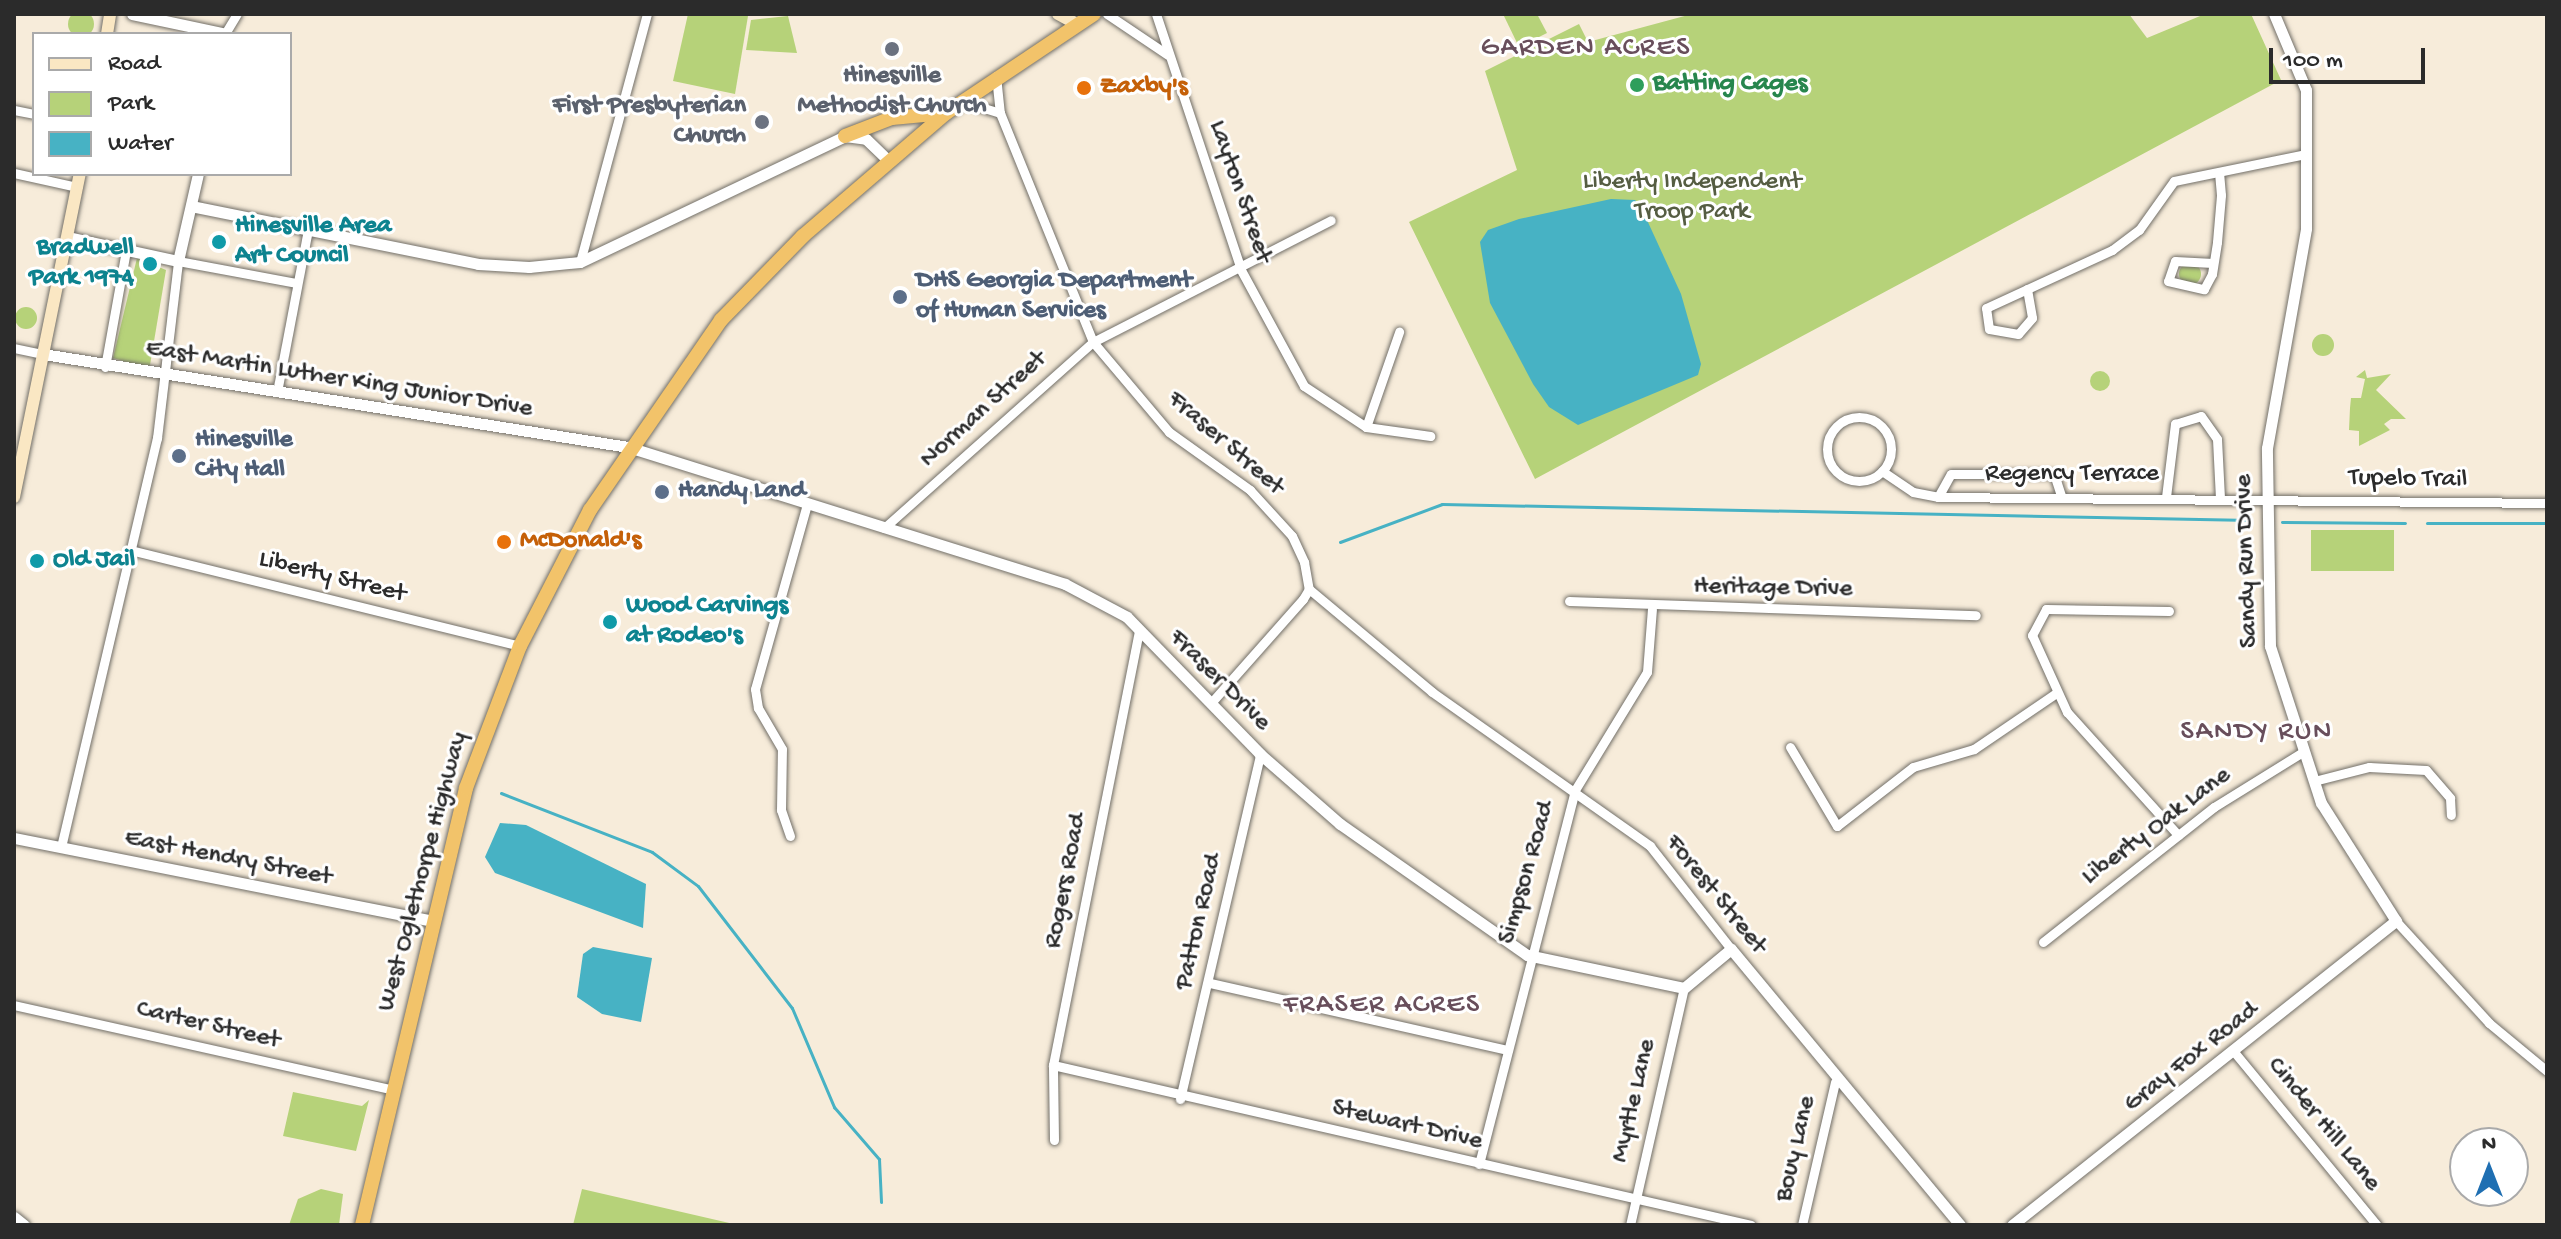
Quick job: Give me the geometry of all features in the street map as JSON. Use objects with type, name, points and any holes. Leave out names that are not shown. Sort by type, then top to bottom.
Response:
[{"type":"highway","name":"West Oglethorpe Highway","points":[[362,1225],[466,788],[520,646],[628,447],[721,320],[887,159],[996,76],[1094,14]]},
{"type":"highway","points":[[845,136],[892,118],[946,113]]},
{"type":"main road","points":[[1058,14],[1077,24]]},
{"type":"main road","points":[[14,497],[16,473],[79,181]]},
{"type":"street","points":[[132,14],[221,32]]},
{"type":"street","points":[[227,32],[237,14]]},
{"type":"street","points":[[580,262],[647,14]]},
{"type":"street","points":[[1107,14],[1168,55]]},
{"type":"street","name":"Layton Street","points":[[1156,14],[1241,270],[1304,386],[1366,427],[1430,436]]},
{"type":"street","name":"Sandy Run Drive","points":[[2274,14],[2306,90],[2306,228],[2272,399],[2270,646],[2301,753],[2334,828],[2396,921],[2489,1023],[2547,1071]]},
{"type":"street","name":"Fraser Street","points":[[996,76],[1000,113],[1093,342],[1169,432],[1277,519],[1292,536],[1309,589]]},
{"type":"street","points":[[961,101],[1000,113]]},
{"type":"street","points":[[191,206],[478,264],[580,262],[845,136],[866,139],[887,159]]},
{"type":"street","points":[[2027,289],[2032,318],[2018,334],[1989,329],[1986,308],[2027,289],[2112,250],[2139,230],[2174,181],[2306,154]]},
{"type":"street","points":[[2213,263],[2175,261],[2168,281],[2204,289],[2213,263],[2219,172]]},
{"type":"street","points":[[38,176],[79,181]]},
{"type":"street","points":[[61,847],[134,551],[164,376],[178,261],[198,176]]},
{"type":"street","name":"Norman Street","points":[[884,528],[1093,342],[1241,270],[1331,220]]},
{"type":"street","points":[[277,392],[308,229]]},
{"type":"street","points":[[67,237],[297,283]]},
{"type":"street","points":[[105,367],[126,250]]},
{"type":"street","points":[[1366,427],[1399,332]]},
{"type":"street","points":[[14,348],[43,354]]},
{"type":"street","name":"East Martin Luther King Junior Drive","points":[[43,354],[105,367],[628,447]]},
{"type":"street","points":[[2166,497],[2175,424],[2201,416],[2217,439],[2220,499]]},
{"type":"street","points":[[1858,417],[1883,427],[1891,452],[1882,471],[1856,480],[1834,469],[1827,450],[1834,429],[1858,417]]},
{"type":"street","name":"Fraser Drive","points":[[628,447],[1065,584],[1139,631],[1260,754],[1399,868],[1527,955],[1684,988]]},
{"type":"street","name":"Regency Terrace","points":[[1882,471],[1913,492],[1938,497],[2061,495],[2269,500]]},
{"type":"street","points":[[1938,497],[1951,474],[2054,474],[2061,495]]},
{"type":"street","name":"Tupelo Trail","points":[[2269,500],[2547,503]]},
{"type":"street","points":[[790,836],[781,810],[782,749],[755,689],[807,504]]},
{"type":"street","name":"Liberty Street","points":[[134,551],[520,646]]},
{"type":"street","points":[[1211,703],[1309,589]]},
{"type":"street","name":"Forest Street","points":[[1309,589],[1432,692],[1575,790],[1650,846],[1835,1082],[1960,1225]]},
{"type":"street","name":"Heritage Drive","points":[[1569,601],[1652,609],[1976,615]]},
{"type":"street","name":"Simpson Road","points":[[1479,1164],[1527,955],[1575,790],[1647,672],[1652,609]]},
{"type":"street","points":[[2169,611],[2046,609],[2032,635],[2056,693],[2178,835]]},
{"type":"street","name":"Rogers Road","points":[[1054,1140],[1053,1065],[1139,631]]},
{"type":"street","points":[[1790,747],[1837,826],[1913,767],[1974,749],[2056,693]]},
{"type":"street","name":"Liberty Oak Lane","points":[[2043,942],[2178,835],[2301,753]]},
{"type":"street","name":"Patton Road","points":[[1180,1099],[1210,983],[1260,754]]},
{"type":"street","points":[[2314,781],[2369,767],[2426,770],[2450,798],[2451,815]]},
{"type":"street","name":"East Hendry Street","points":[[14,838],[433,921]]},
{"type":"street","name":"Gray Fox Road","points":[[2012,1225],[2235,1053],[2396,921]]},
{"type":"street","points":[[1684,988],[1731,949]]},
{"type":"street","points":[[1210,983],[1504,1049]]},
{"type":"street","name":"Myrtle Lane","points":[[1630,1225],[1684,988]]},
{"type":"street","name":"Carter Street","points":[[14,1005],[393,1090]]},
{"type":"street","name":"Cinder Hill Lane","points":[[2235,1053],[2377,1225]]},
{"type":"street","name":"Stewart Drive","points":[[1053,1065],[1180,1099],[1751,1225]]},
{"type":"street","name":"Bouy Lane","points":[[1802,1225],[1835,1082]]},
{"type":"street","points":[[14,1217],[24,1225]]},
{"type":"green space","points":[[76,12],[86,12],[93,19],[91,32],[71,32],[69,29],[69,19]]},
{"type":"green space","points":[[688,14],[748,16],[735,94],[673,81]]},
{"type":"green space","points":[[1503,14],[1537,14],[1547,33],[1519,47]]},
{"type":"green space","name":"Liberty Independent Troop Park","points":[[1692,14],[2129,14],[2147,38],[2205,14],[2251,14],[2281,80],[1535,479],[1409,222],[1517,170],[1485,71],[1579,24],[1588,42]]},
{"type":"green space","points":[[788,16],[797,53],[746,50],[751,20]]},
{"type":"green space","points":[[137,258],[166,270],[150,365],[143,367],[113,358]]},
{"type":"green space","points":[[2190,263],[2198,266],[2201,274],[2198,282],[2190,285],[2182,282],[2179,274],[2182,266]]},
{"type":"green space","points":[[26,307],[34,310],[37,318],[34,326],[26,329],[18,326],[15,318],[18,310]]},
{"type":"green space","points":[[2323,334],[2331,337],[2334,345],[2331,353],[2323,356],[2315,353],[2312,345],[2315,337]]},
{"type":"green space","points":[[2365,370],[2367,378],[2391,374],[2376,390],[2406,419],[2391,419],[2384,424],[2390,430],[2359,446],[2359,431],[2349,430],[2350,408],[2351,398],[2361,398],[2365,379],[2356,377]]},
{"type":"green space","points":[[2100,371],[2107,374],[2110,381],[2107,388],[2100,391],[2093,388],[2090,381],[2093,374]]},
{"type":"green space","points":[[2311,530],[2394,530],[2394,571],[2311,571]]},
{"type":"green space","points":[[293,1092],[362,1106],[369,1100],[356,1151],[283,1136]]},
{"type":"green space","points":[[321,1189],[343,1194],[339,1225],[289,1225],[298,1199]]},
{"type":"green space","points":[[582,1189],[738,1225],[573,1225]]},
{"type":"water","points":[[1611,199],[1635,200],[1641,207],[1681,294],[1701,364],[1698,375],[1578,425],[1549,407],[1533,384],[1490,303],[1480,242],[1488,230],[1519,219]]},
{"type":"water","points":[[500,823],[526,825],[646,884],[643,928],[495,873],[485,857]]},
{"type":"water","points":[[593,947],[652,958],[641,1022],[602,1014],[577,997],[583,954]]},
{"type":"waterway","points":[[1340,542],[1442,504],[2251,520]]},
{"type":"waterway","points":[[2282,522],[2405,523]]},
{"type":"waterway","points":[[2427,523],[2547,523]]},
{"type":"waterway","points":[[501,793],[652,852],[698,886],[792,1008],[834,1107],[879,1159],[881,1202]]},
{"type":"place","name":"Hinesville Methodist Church","points":[[892,49]]},
{"type":"place","name":"Batting Cages","points":[[1637,85]]},
{"type":"place","name":"Zaxby's","points":[[1084,88]]},
{"type":"place","name":"First Presbyterian Church","points":[[762,122]]},
{"type":"place","name":"Hinesville Area Art Council","points":[[219,242]]},
{"type":"place","name":"Bradwell Park 1974","points":[[150,264]]},
{"type":"place","name":"DHS Georgia Department of Human Services","points":[[900,297]]},
{"type":"place","name":"Hinesville City Hall","points":[[179,456]]},
{"type":"place","name":"Handy Land","points":[[662,492]]},
{"type":"place","name":"McDonald's","points":[[504,542]]},
{"type":"place","name":"Old Jail","points":[[37,561]]},
{"type":"place","name":"Wood Carvings at Rodeo's","points":[[610,622]]},
{"type":"district","name":"GARDEN ACRES","points":[[1586,49]]},
{"type":"district","name":"SANDY RUN","points":[[2257,733]]},
{"type":"district","name":"FRASER ACRES","points":[[1382,1006]]}]
